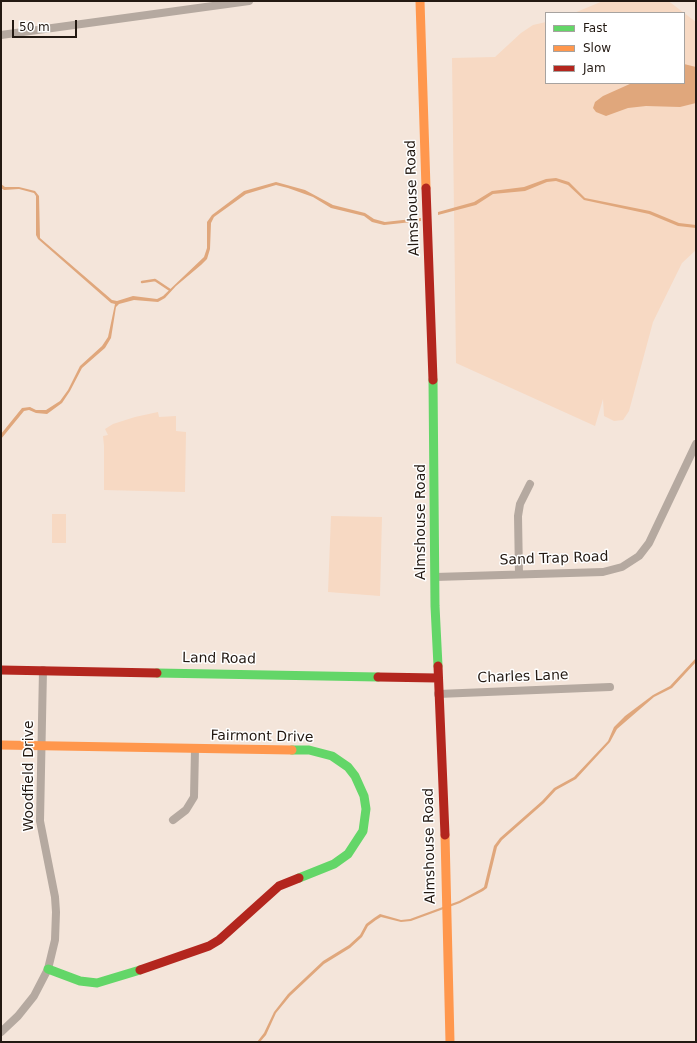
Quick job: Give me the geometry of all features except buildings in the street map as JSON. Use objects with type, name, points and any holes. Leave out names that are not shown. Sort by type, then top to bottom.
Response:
[{"type":"street","points":[[1,35],[249,1]]},
{"type":"street","name":"Almshouse Road","points":[[420,1],[434,388],[435,577],[450,1042]]},
{"type":"street","name":"Sand Trap Road","points":[[435,577],[603,572],[622,567],[634,560],[649,543],[696,444]]},
{"type":"street","points":[[519,574],[518,516],[521,500],[530,484]]},
{"type":"street","name":"Land Road","points":[[1,670],[438,678]]},
{"type":"street","name":"Woodfield Drive","points":[[1,1032],[26,1008],[34,996],[48,969],[55,940],[56,912],[40,826],[43,670]]},
{"type":"street","name":"Charles Lane","points":[[438,694],[610,687]]},
{"type":"street","name":"Fairmont Drive","points":[[1,746],[309,750],[321,752],[339,760],[355,776],[364,796],[366,819],[360,838],[348,854],[341,860],[279,886],[219,940],[209,946],[108,981],[97,983],[80,981],[48,969]]},
{"type":"street","points":[[173,820],[186,810],[194,797],[196,749]]},
{"type":"shaded area","points":[[603,1],[668,1],[683,12],[576,12]]},
{"type":"shaded area","points":[[685,14],[696,22],[696,250],[682,263],[653,322],[629,411],[623,420],[614,421],[604,416],[603,399],[595,426],[456,363],[452,58],[495,57],[521,33],[533,25],[545,22],[545,84],[685,84]]},
{"type":"shaded area","points":[[685,64],[696,67],[696,103],[680,107],[646,106],[628,108],[606,116],[596,112],[593,108],[595,102],[603,96],[630,84],[685,84]]},
{"type":"shaded area","points":[[556,178],[569,182],[585,198],[650,211],[679,223],[696,225],[696,228],[678,226],[649,214],[584,200],[568,185],[556,181],[547,182],[525,191],[493,194],[476,205],[438,215],[438,212],[474,202],[492,191],[524,187],[546,179]]},
{"type":"shaded area","points":[[276,182],[305,190],[333,205],[365,213],[374,219],[385,222],[421,218],[421,221],[384,225],[372,222],[364,216],[331,208],[313,197],[276,185],[246,194],[214,217],[211,223],[210,249],[207,259],[201,265],[176,286],[165,298],[158,302],[134,300],[119,304],[116,307],[111,338],[105,348],[82,368],[62,403],[47,414],[36,413],[29,410],[24,411],[1,439],[1,434],[22,408],[30,407],[36,410],[46,410],[60,401],[68,390],[80,366],[102,346],[108,337],[115,304],[111,303],[38,239],[36,235],[36,196],[34,193],[19,189],[4,190],[1,188],[1,184],[5,187],[19,187],[35,191],[39,196],[40,238],[112,300],[117,301],[133,296],[157,299],[163,296],[204,257],[207,248],[207,222],[212,215],[244,191]]},
{"type":"shaded area","points":[[158,412],[159,417],[176,416],[176,431],[186,432],[185,492],[104,490],[103,436],[108,435],[105,429],[113,424]]},
{"type":"shaded area","points":[[52,514],[66,514],[66,543],[52,543]]},
{"type":"shaded area","points":[[331,516],[382,517],[380,596],[328,592]]},
{"type":"shaded area","points":[[696,658],[696,662],[672,688],[654,697],[617,729],[610,742],[576,779],[556,790],[544,803],[502,840],[497,847],[487,888],[460,903],[411,921],[401,922],[381,917],[376,920],[368,926],[362,937],[350,948],[324,964],[290,996],[276,1013],[266,1035],[260,1042],[257,1042],[264,1033],[274,1012],[288,994],[323,961],[349,945],[360,935],[366,924],[374,918],[380,914],[401,920],[410,919],[459,901],[484,887],[494,846],[500,838],[542,801],[554,788],[574,777],[608,741],[614,727],[625,716],[653,695],[670,686]]},
{"type":"waterway","points":[[142,282],[155,280],[170,290]]},
{"type":"traffic: fast","points":[[433,380],[435,606],[438,666]]},
{"type":"traffic: fast","points":[[157,673],[378,677]]},
{"type":"traffic: fast","points":[[292,750],[309,750],[332,756],[348,767],[355,776],[364,796],[366,809],[363,831],[348,854],[334,864],[299,878]]},
{"type":"traffic: fast","points":[[48,969],[80,981],[97,983],[140,970]]},
{"type":"traffic: slow","points":[[420,1],[426,188]]},
{"type":"traffic: slow","points":[[1,745],[292,750]]},
{"type":"traffic: slow","points":[[445,835],[450,1042]]},
{"type":"traffic: jam","points":[[426,188],[433,380]]},
{"type":"traffic: jam","points":[[438,666],[445,835]]},
{"type":"traffic: jam","points":[[1,670],[157,673]]},
{"type":"traffic: jam","points":[[378,677],[437,678]]},
{"type":"traffic: jam","points":[[140,970],[209,946],[219,940],[279,886],[299,878]]}]
